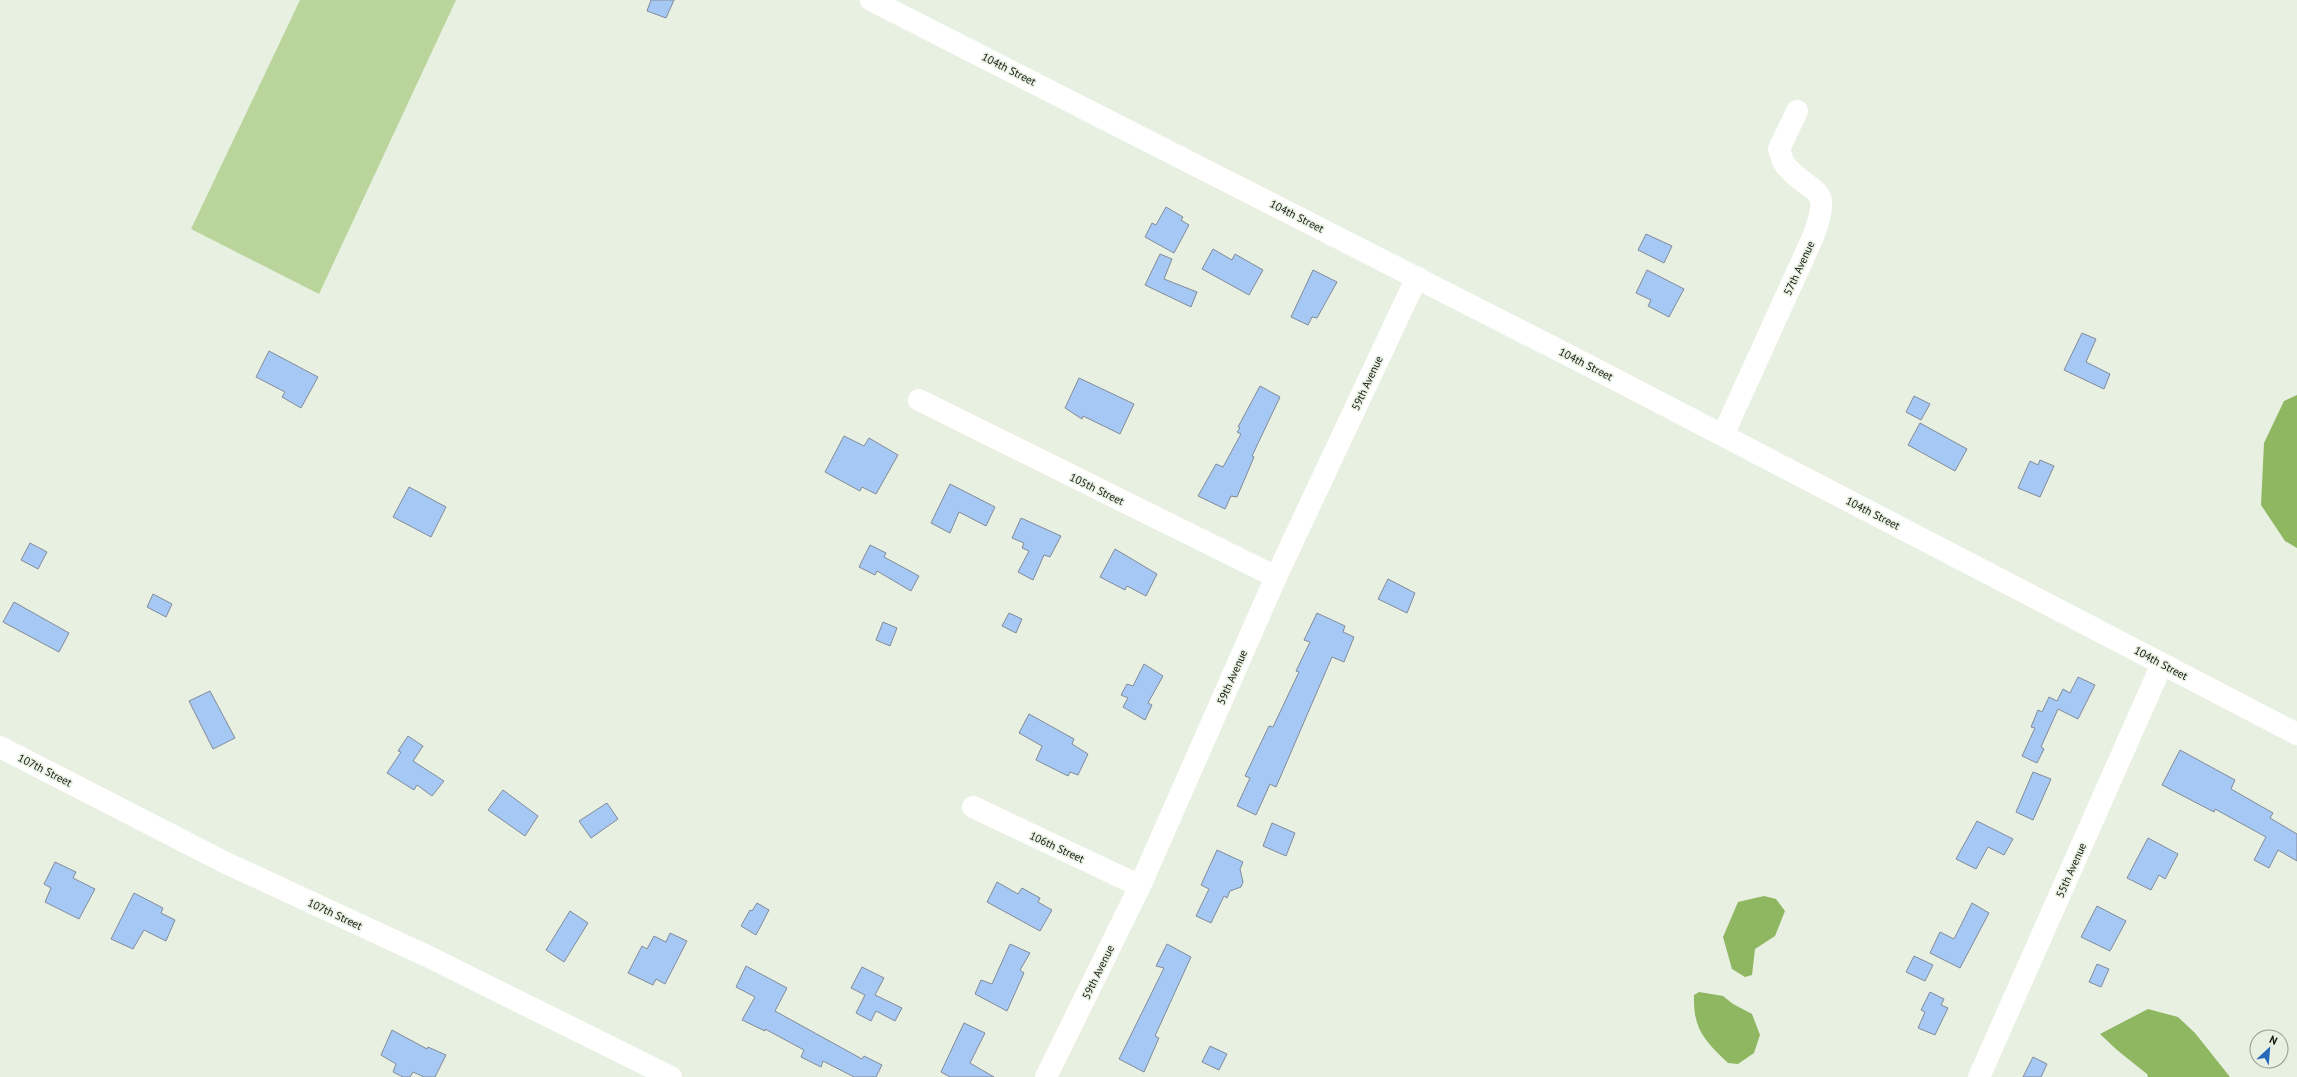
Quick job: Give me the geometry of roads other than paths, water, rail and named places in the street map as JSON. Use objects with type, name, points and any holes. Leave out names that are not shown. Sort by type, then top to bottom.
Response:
[{"type":"street","name":"104th Street","points":[[871,0],[1417,277],[2297,734]]},
{"type":"street","name":"57th Avenue","points":[[1723,435],[1814,237],[1821,216],[1822,202],[1816,189],[1785,165],[1779,149],[1797,111]]},
{"type":"street","name":"59th Avenue","points":[[1046,1077],[1140,886],[1276,577],[1417,277]]},
{"type":"street","name":"105th Street","points":[[919,400],[1276,577]]},
{"type":"street","name":"55th Avenue","points":[[1979,1077],[2162,664]]},
{"type":"street","name":"107th Street","points":[[0,747],[226,863],[427,956],[672,1077]]},
{"type":"street","name":"106th Street","points":[[973,807],[1140,886]]}]
